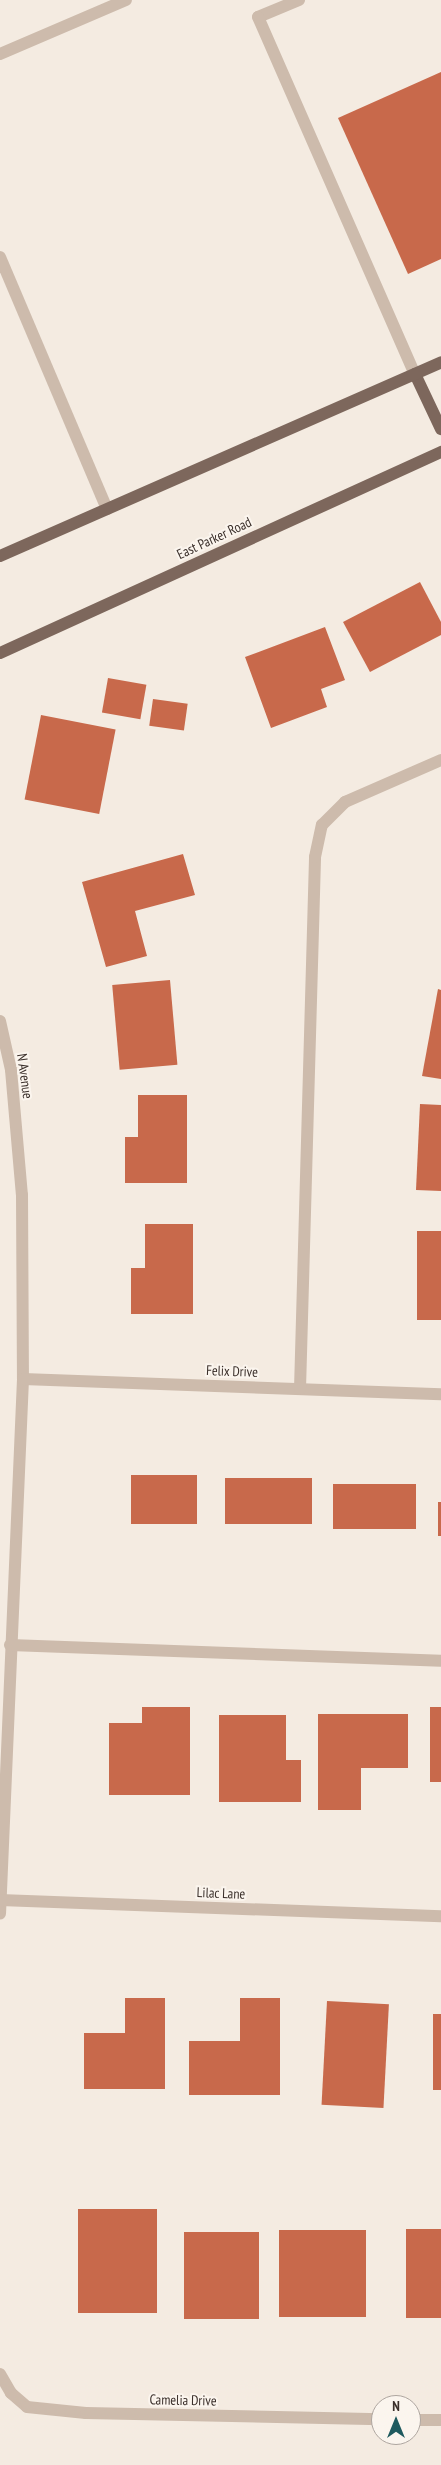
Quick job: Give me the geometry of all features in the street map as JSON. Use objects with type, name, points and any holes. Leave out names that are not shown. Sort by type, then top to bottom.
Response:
[{"type":"main road","points":[[0,556],[441,362]]},
{"type":"main road","points":[[415,374],[441,429]]},
{"type":"main road","name":"East Parker Road","points":[[0,653],[441,452]]},
{"type":"street","points":[[0,54],[126,0]]},
{"type":"street","points":[[299,0],[258,17],[415,374]]},
{"type":"street","points":[[0,257],[107,509]]},
{"type":"street","points":[[300,1389],[315,857],[320,833],[345,802],[441,760]]},
{"type":"street","name":"N Avenue","points":[[0,1021],[11,1070],[22,1195],[22,1379],[0,1914]]},
{"type":"street","name":"Felix Drive","points":[[22,1379],[441,1394]]},
{"type":"street","points":[[10,1645],[441,1661]]},
{"type":"street","name":"Lilac Lane","points":[[0,1900],[441,1916]]},
{"type":"street","name":"Camelia Drive","points":[[0,2374],[11,2394],[27,2407],[86,2413],[371,2419]]},
{"type":"street","points":[[421,2420],[441,2420]]},
{"type":"building","points":[[441,72],[441,259],[408,274],[338,118]]},
{"type":"building","points":[[420,582],[441,622],[441,635],[370,672],[343,622]]},
{"type":"building","points":[[325,627],[345,680],[321,689],[327,707],[271,728],[245,657]]},
{"type":"building","points":[[108,678],[146,685],[140,719],[102,712]]},
{"type":"building","points":[[153,699],[188,704],[184,731],[149,726]]},
{"type":"building","points":[[41,715],[116,730],[99,814],[25,799]]},
{"type":"building","points":[[183,854],[195,895],[135,911],[147,956],[106,967],[82,882]]},
{"type":"building","points":[[170,980],[177,1065],[120,1070],[112,985]]},
{"type":"building","points":[[438,989],[441,990],[441,1079],[422,1076]]},
{"type":"building","points":[[138,1095],[187,1095],[187,1183],[125,1183],[125,1137],[138,1137]]},
{"type":"building","points":[[420,1104],[441,1105],[441,1191],[416,1190]]},
{"type":"building","points":[[145,1224],[193,1224],[193,1314],[131,1314],[131,1268],[145,1268]]},
{"type":"building","points":[[417,1231],[441,1231],[441,1320],[417,1320]]},
{"type":"building","points":[[131,1475],[197,1475],[197,1524],[131,1524]]},
{"type":"building","points":[[225,1478],[312,1478],[312,1524],[225,1524]]},
{"type":"building","points":[[333,1484],[416,1484],[416,1529],[333,1529]]},
{"type":"building","points":[[438,1502],[441,1502],[441,1536],[438,1536]]},
{"type":"building","points":[[142,1707],[190,1707],[190,1795],[109,1795],[109,1723],[142,1723]]},
{"type":"building","points":[[430,1707],[441,1707],[441,1782],[430,1782]]},
{"type":"building","points":[[318,1714],[408,1714],[408,1768],[361,1768],[361,1810],[318,1810]]},
{"type":"building","points":[[219,1715],[286,1715],[286,1760],[301,1760],[301,1802],[219,1802]]},
{"type":"building","points":[[125,1998],[165,1998],[165,2089],[84,2089],[84,2033],[125,2033]]},
{"type":"building","points":[[240,1998],[280,1998],[280,2095],[189,2095],[189,2041],[240,2041]]},
{"type":"building","points":[[327,2001],[389,2004],[383,2108],[322,2105]]},
{"type":"building","points":[[433,2014],[441,2014],[441,2090],[433,2090]]},
{"type":"building","points":[[78,2209],[157,2209],[157,2313],[78,2313]]},
{"type":"building","points":[[406,2229],[441,2229],[441,2318],[406,2318]]},
{"type":"building","points":[[279,2230],[366,2230],[366,2317],[279,2317]]},
{"type":"building","points":[[184,2232],[259,2232],[259,2319],[184,2319]]}]
